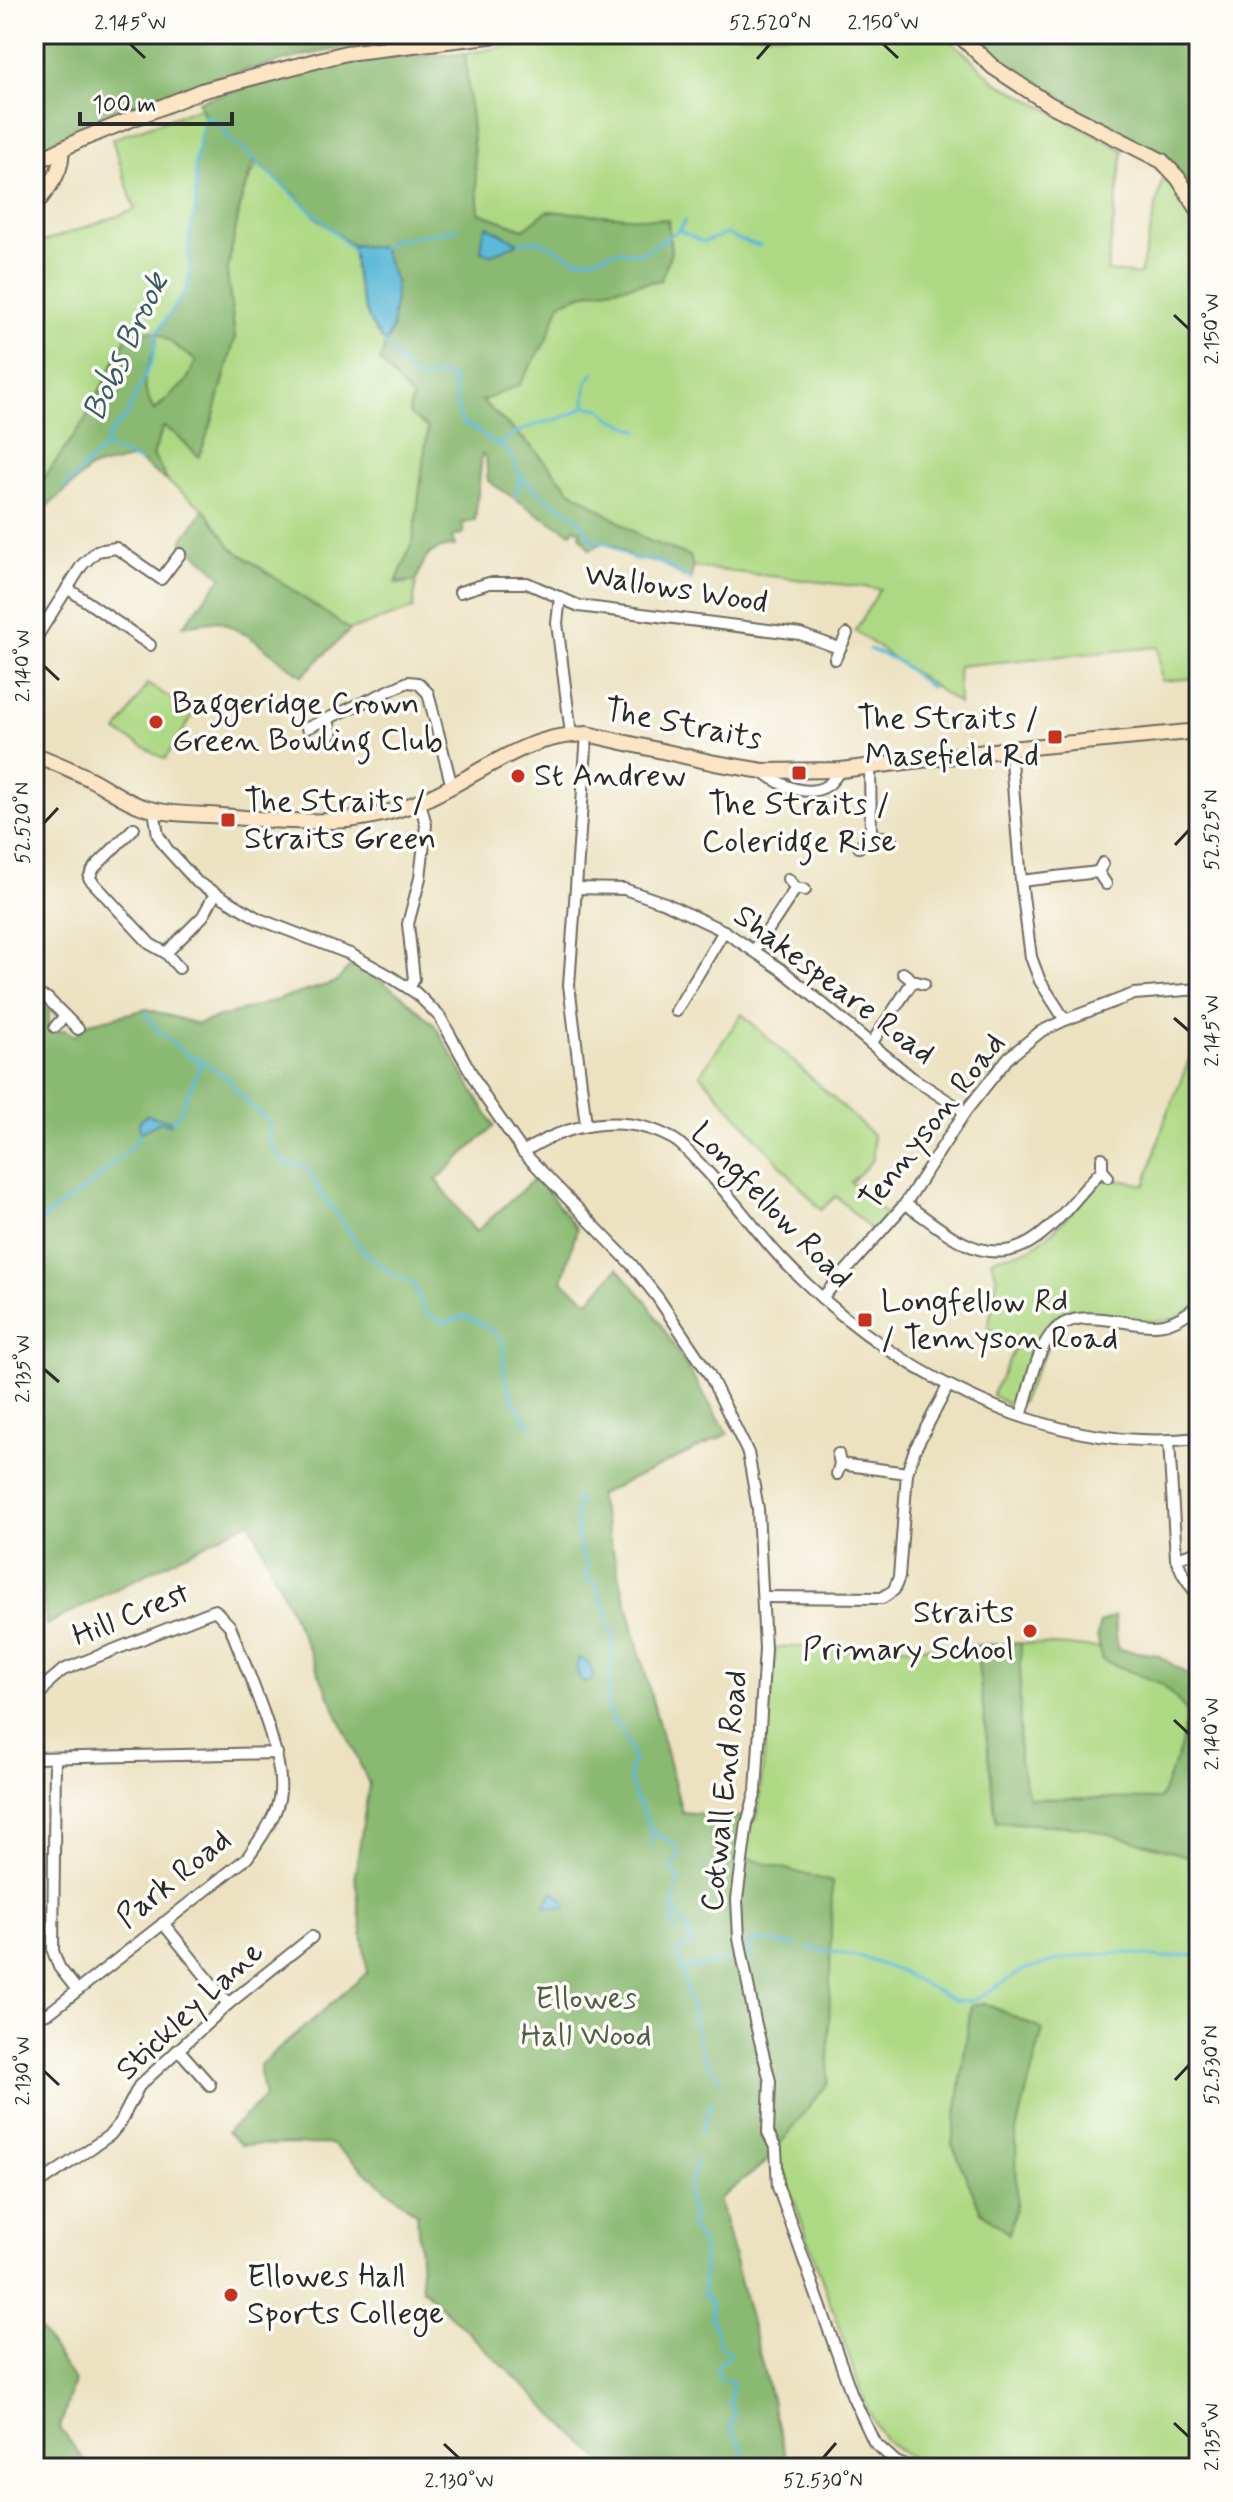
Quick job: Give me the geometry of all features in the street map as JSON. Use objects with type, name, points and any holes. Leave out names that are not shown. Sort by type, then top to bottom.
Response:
[{"type":"street","points":[[34,163],[201,91],[346,53],[506,34]]},
{"type":"street","points":[[958,34],[993,67],[1049,104],[1162,161],[1178,178],[1199,211]]},
{"type":"street","points":[[34,207],[56,175],[62,159],[61,150]]},
{"type":"street","points":[[34,641],[82,565],[97,551],[116,548],[161,579],[180,554]]},
{"type":"street","name":"Wallows Wood","points":[[460,592],[489,583],[527,583],[579,606],[800,634],[837,654],[847,634]]},
{"type":"street","points":[[67,588],[150,645]]},
{"type":"street","points":[[560,597],[557,623],[571,734]]},
{"type":"street","points":[[307,728],[408,682],[418,683],[428,693],[452,787]]},
{"type":"street","points":[[327,719],[332,733]]},
{"type":"street","name":"The Straits","points":[[34,754],[89,778],[132,803],[154,810],[317,823],[367,819],[420,802],[452,787],[513,750],[543,739],[571,734],[587,734],[763,771],[841,770],[1010,749],[1199,731]]},
{"type":"street","points":[[586,1125],[569,985],[587,734]]},
{"type":"street","points":[[1010,749],[1021,881],[1034,967],[1065,1020]]},
{"type":"street","points":[[870,767],[871,836]]},
{"type":"street","points":[[409,988],[414,979],[408,924],[420,878],[426,825],[420,802]]},
{"type":"street","name":"Cotwall End Road","points":[[154,810],[158,835],[197,882],[259,919],[350,954],[409,988],[440,1017],[484,1096],[523,1152],[632,1265],[658,1298],[709,1374],[748,1453],[758,1509],[764,1597],[761,1733],[756,1791],[747,1823],[737,1899],[739,1938],[770,2081],[768,2133],[776,2149],[778,2187],[852,2395],[874,2442],[896,2462],[911,2468]]},
{"type":"street","points":[[134,828],[94,868],[89,878],[150,944],[166,953],[179,968]]},
{"type":"street","points":[[859,847],[871,836],[891,838]]},
{"type":"street","points":[[1021,881],[1101,867],[1106,884]]},
{"type":"street","points":[[754,951],[796,886]]},
{"type":"street","name":"Shakespeare Road","points":[[576,888],[624,889],[665,903],[724,931],[782,970],[911,1077],[965,1112]]},
{"type":"street","points":[[166,953],[203,916],[215,894]]},
{"type":"street","points":[[676,1011],[724,931]]},
{"type":"street","points":[[871,1044],[918,983],[903,973]]},
{"type":"street","name":"Tennyson Road","points":[[822,1298],[905,1204],[965,1112],[1008,1058],[1040,1032],[1134,994],[1199,989]]},
{"type":"street","points":[[34,995],[47,998],[78,1029]]},
{"type":"street","points":[[55,1027],[65,1016]]},
{"type":"street","name":"Longfellow Road","points":[[523,1152],[553,1135],[586,1125],[642,1126],[675,1140],[714,1179],[779,1256],[822,1298],[906,1363],[948,1386],[1021,1416],[1065,1429],[1169,1441],[1199,1438]]},
{"type":"street","points":[[905,1204],[971,1247],[988,1252],[1007,1251],[1033,1242],[1064,1214],[1104,1168]]},
{"type":"street","points":[[1021,1416],[1043,1346],[1064,1322],[1094,1318],[1155,1325],[1177,1320],[1199,1305]]},
{"type":"street","points":[[764,1597],[882,1598],[894,1590],[899,1577],[907,1473],[915,1449],[948,1386]]},
{"type":"street","points":[[1169,1441],[1176,1558],[1199,1598]]},
{"type":"street","points":[[838,1464],[907,1473]]},
{"type":"street","points":[[1176,1558],[1199,1551]]},
{"type":"street","name":"Hill Crest","points":[[34,1703],[49,1682],[63,1670],[215,1610]]},
{"type":"street","name":"Park Road","points":[[34,2017],[50,2012],[247,1858],[262,1837],[280,1793],[277,1753],[230,1626],[215,1610]]},
{"type":"street","points":[[34,1758],[277,1753]]},
{"type":"street","points":[[55,1758],[53,1951],[59,1967],[77,1990]]},
{"type":"street","points":[[163,1923],[228,2004]]},
{"type":"street","name":"Stickley Lane","points":[[34,2187],[110,2135],[120,2123],[139,2086],[228,2004],[312,1937]]},
{"type":"street","points":[[178,2049],[210,2085]]},
{"type":"green space","points":[[34,34],[449,34],[311,54],[212,79],[130,106],[107,123],[90,125],[34,151]]},
{"type":"green space","points":[[572,34],[944,34],[995,81],[1123,150],[1107,271],[1140,275],[1163,177],[1170,180],[1199,226],[1199,678],[1161,681],[1158,647],[958,666],[959,704],[855,631],[880,589],[693,567],[689,556],[647,540],[569,489],[536,451],[482,401],[547,339],[559,303],[590,292],[661,280],[667,220],[547,211],[524,229],[479,213],[465,54]]},
{"type":"green space","points":[[968,34],[1199,34],[1199,196],[1165,154],[1079,111],[1001,63]]},
{"type":"green space","points":[[465,54],[479,213],[524,229],[547,211],[668,220],[671,252],[661,280],[590,292],[560,303],[547,339],[519,385],[482,401],[536,451],[569,489],[647,540],[690,556],[693,567],[691,581],[660,563],[632,558],[616,546],[604,542],[590,550],[580,535],[581,531],[574,528],[571,533],[488,481],[486,457],[482,454],[475,520],[462,524],[464,533],[452,537],[455,546],[433,551],[429,555],[416,581],[396,583],[413,541],[428,428],[410,415],[413,399],[380,361],[392,329],[396,284],[382,248],[352,245],[319,220],[298,197],[254,161],[242,196],[227,273],[235,338],[199,457],[174,433],[163,427],[153,455],[168,482],[135,458],[91,468],[40,513],[34,522],[34,486],[38,487],[85,420],[130,331],[158,332],[187,289],[190,273],[188,242],[196,207],[195,161],[205,116],[198,101],[352,58]],"holes":[[[158,333],[196,361],[186,382],[154,411],[145,378]]]},
{"type":"green space","points":[[200,108],[205,116],[195,161],[196,207],[188,242],[190,273],[187,289],[158,332],[196,361],[186,382],[153,411],[142,383],[153,358],[157,333],[130,331],[85,420],[38,487],[34,486],[34,245],[135,210],[112,139]]},
{"type":"green space","points":[[257,163],[352,245],[365,309],[385,343],[381,361],[413,399],[410,415],[428,428],[413,542],[396,583],[416,581],[413,609],[350,630],[232,548],[204,509],[168,482],[153,455],[163,427],[199,456],[213,419],[235,338],[227,273],[242,196]]},
{"type":"green space","points":[[204,509],[232,548],[350,630],[302,676],[249,636],[219,621],[183,626],[222,577],[182,541]]},
{"type":"green space","name":"Baggeridge Crown Green Bowling Club","points":[[147,684],[195,712],[165,759],[117,732]]},
{"type":"green space","name":"Ellowes Hall Wood","points":[[354,962],[404,997],[435,1026],[494,1126],[436,1180],[476,1232],[536,1177],[577,1229],[562,1281],[589,1301],[618,1268],[647,1302],[728,1434],[598,1495],[682,1812],[751,1818],[744,1857],[832,1882],[828,2083],[764,2164],[719,2199],[789,2468],[609,2468],[422,2288],[417,2214],[332,2144],[241,2145],[227,2132],[265,2097],[259,2066],[367,1973],[355,1875],[369,1784],[250,1521],[46,1625],[34,1560],[34,1005],[49,1009],[49,1032],[65,1030],[75,1036],[86,1024],[147,1009],[197,1024],[336,982]]},
{"type":"green space","points":[[742,1014],[873,1135],[873,1160],[851,1182],[887,1216],[874,1233],[836,1196],[821,1210],[700,1074]]},
{"type":"green space","points":[[1199,1035],[1199,1303],[1176,1318],[1158,1321],[1088,1314],[1061,1320],[1021,1402],[1011,1406],[992,1395],[1015,1347],[988,1329],[997,1278],[991,1260],[1023,1251],[1043,1240],[1068,1216],[1097,1180],[1145,1185],[1165,1120]]},
{"type":"green space","points":[[1115,1616],[1117,1649],[1157,1655],[1199,1682],[1199,1861],[1082,1827],[996,1822],[976,1646],[1021,1643],[1019,1758],[1029,1798],[1160,1799],[1180,1749],[1187,1711],[1162,1684],[1102,1660],[1097,1635],[1100,1622]]},
{"type":"green space","points":[[1021,1643],[1117,1649],[1157,1655],[1199,1682],[1199,2468],[940,2468],[904,2454],[884,2439],[869,2413],[776,2149],[744,1857],[751,1818],[757,1819],[776,1647],[943,1647]]},
{"type":"green space","points":[[984,2003],[1043,2030],[1016,2131],[1017,2201],[1009,2234],[981,2212],[952,2144],[971,2005]]},
{"type":"green space","points":[[37,2325],[74,2381],[60,2428],[86,2463],[94,2468],[34,2468],[34,2326]]},
{"type":"water","points":[[487,226],[519,243],[494,253],[485,253],[481,250]]},
{"type":"water","points":[[352,245],[382,248],[396,284],[392,329],[385,343],[365,309]]},
{"type":"water","points":[[146,1115],[172,1121],[171,1124],[160,1122],[140,1133],[139,1122]]},
{"type":"water","points":[[579,1658],[590,1666],[592,1681],[583,1683],[579,1678]]},
{"type":"water","points":[[553,1891],[566,1902],[565,1908],[544,1907]]},
{"type":"waterway","name":"Bobs Brook","points":[[64,487],[105,447],[110,433],[126,417],[153,358],[157,332],[187,289],[190,273],[188,242],[196,207],[195,161],[205,116],[220,123],[232,142],[246,151],[354,252]]},
{"type":"waterway","points":[[679,230],[685,221]]},
{"type":"waterway","points":[[382,248],[392,240],[459,229]]},
{"type":"waterway","points":[[519,243],[537,240],[577,260],[616,251],[643,253],[679,230],[703,242],[727,234],[760,246]]},
{"type":"waterway","points":[[385,343],[415,377],[452,377],[455,380],[459,416],[464,424],[497,444],[585,406],[601,409],[612,419],[639,431]]},
{"type":"waterway","points":[[585,406],[586,384],[594,372]]},
{"type":"waterway","points":[[498,444],[510,453],[519,474],[528,484],[574,515],[593,542],[609,544],[632,558],[662,563],[691,580]]},
{"type":"waterway","points":[[105,447],[140,461]]},
{"type":"waterway","points":[[515,497],[521,475]]},
{"type":"waterway","points":[[869,649],[896,660],[931,688]]},
{"type":"waterway","name":"Bobs Brook","points":[[146,1013],[156,1029],[188,1055],[227,1077],[237,1092],[268,1120],[271,1126],[270,1143],[276,1152],[288,1165],[301,1165],[311,1173],[320,1192],[365,1253],[392,1274],[415,1285],[425,1313],[445,1323],[465,1316],[486,1326],[499,1337],[510,1392],[531,1426]]},
{"type":"waterway","points":[[172,1121],[180,1113],[202,1061]]},
{"type":"waterway","points":[[34,1228],[94,1182],[137,1141],[140,1133]]},
{"type":"waterway","name":"Bobs Brook","points":[[576,1497],[580,1505],[575,1514],[580,1551],[588,1565],[586,1578],[598,1587],[602,1606],[608,1607],[607,1625],[613,1634],[607,1709],[613,1724],[620,1726],[634,1759],[631,1781],[650,1828],[677,1847],[678,1861],[670,1864],[680,1881],[675,1906],[691,1940],[688,1946],[677,1949],[702,2054],[709,2066],[717,2071],[721,2082]]},
{"type":"waterway","points":[[651,1846],[652,1832]]},
{"type":"waterway","points":[[674,1909],[672,1921],[675,1933]]},
{"type":"waterway","points":[[752,1961],[752,1940],[797,1945]]},
{"type":"waterway","points":[[809,1948],[862,1957],[903,1973],[954,2000],[972,2001],[1026,1969],[1066,1958],[1128,1953],[1163,1958],[1199,1954]]},
{"type":"waterway","points":[[704,1965],[737,1959]]},
{"type":"waterway","points":[[681,1969],[701,1966]]},
{"type":"waterway","name":"Bobs Brook","points":[[701,2132],[712,2101]]},
{"type":"waterway","name":"Bobs Brook","points":[[696,2161],[688,2193],[688,2206],[696,2216],[690,2223],[702,2245],[703,2293],[712,2305],[711,2317],[721,2347],[730,2352],[719,2363],[717,2373],[720,2380],[733,2382],[730,2404],[735,2414],[730,2425],[743,2452],[738,2468]]},
{"type":"place","name":"Baggeridge Crown Green Bowling Club","points":[[156,722]]},
{"type":"place","name":"The Straits / Masefield Rd","points":[[1055,737]]},
{"type":"place","name":"The Straits / Coleridge Rise","points":[[799,773]]},
{"type":"place","name":"St Andrew","points":[[518,776]]},
{"type":"place","name":"The Straits / Straits Green","points":[[228,820]]},
{"type":"place","name":"Longfellow Rd / Tennyson Road","points":[[865,1320]]},
{"type":"place","name":"Straits Primary School","points":[[1030,1631]]},
{"type":"place","name":"Ellowes Hall Sports College","points":[[231,2295]]}]
